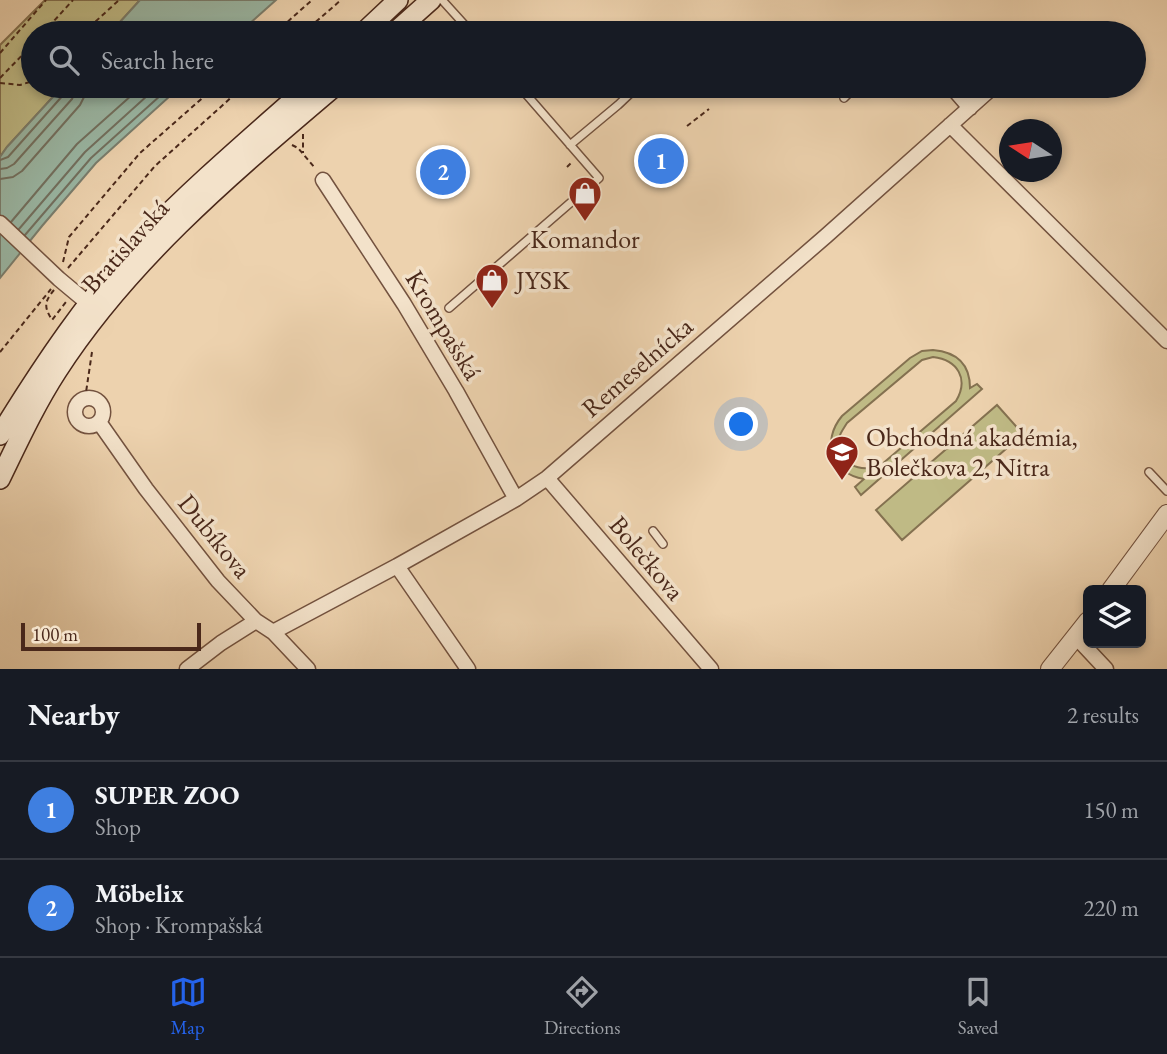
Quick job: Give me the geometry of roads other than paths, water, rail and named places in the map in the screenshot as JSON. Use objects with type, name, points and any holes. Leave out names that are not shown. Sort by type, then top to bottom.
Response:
[{"type":"main road","points":[[376,21],[398,0]]},
{"type":"main road","points":[[407,21],[431,0]]},
{"type":"main road","name":"Bratislavská","points":[[0,435],[43,365],[87,302],[184,199],[296,98]]},
{"type":"main road","name":"Bratislavská","points":[[0,479],[33,411],[57,372],[87,302],[156,247],[194,209],[321,98]]},
{"type":"street","points":[[961,98],[970,108]]},
{"type":"street","name":"Remeselnícka","points":[[273,632],[397,566],[516,499],[547,478],[981,98]]},
{"type":"street","points":[[950,125],[1167,341]]},
{"type":"street","name":"Krompašská","points":[[319,174],[404,304],[516,499]]},
{"type":"street","points":[[0,223],[58,279],[87,302]]},
{"type":"street","name":"Dubíkova","points":[[94,400],[100,405],[102,414],[99,422],[86,426],[78,421],[75,413],[81,401],[94,400]]},
{"type":"street","name":"Dubíkova","points":[[99,422],[146,489],[218,581],[308,669]]},
{"type":"street","name":"Bolečkova","points":[[547,478],[710,669]]},
{"type":"street","points":[[1115,585],[1167,514]]},
{"type":"street","points":[[397,566],[468,669]]},
{"type":"street","points":[[187,669],[256,621]]},
{"type":"street","points":[[1050,669],[1083,628]]},
{"type":"street","points":[[1076,637],[1106,669]]},
{"type":"lane","points":[[442,0],[461,21]]},
{"type":"lane","points":[[449,308],[600,178],[529,98]]},
{"type":"lane","points":[[570,145],[625,98]]},
{"type":"lane","points":[[1149,472],[1167,491]]},
{"type":"lane","points":[[653,531],[663,544]]},
{"type":"water","points":[[140,0],[276,0],[252,21],[121,21]]},
{"type":"water","points":[[52,98],[168,98],[96,163],[0,278],[0,157]]},
{"type":"place","name":"SUPER ZOO","points":[[661,161]]},
{"type":"place","name":"Möbelix","points":[[443,172]]},
{"type":"place","name":"Komandor","points":[[585,223]]},
{"type":"place","name":"JYSK","points":[[492,310]]},
{"type":"place","name":"Obchodná akadémia, Bolečkova 2, Nitra","points":[[842,482]]}]
